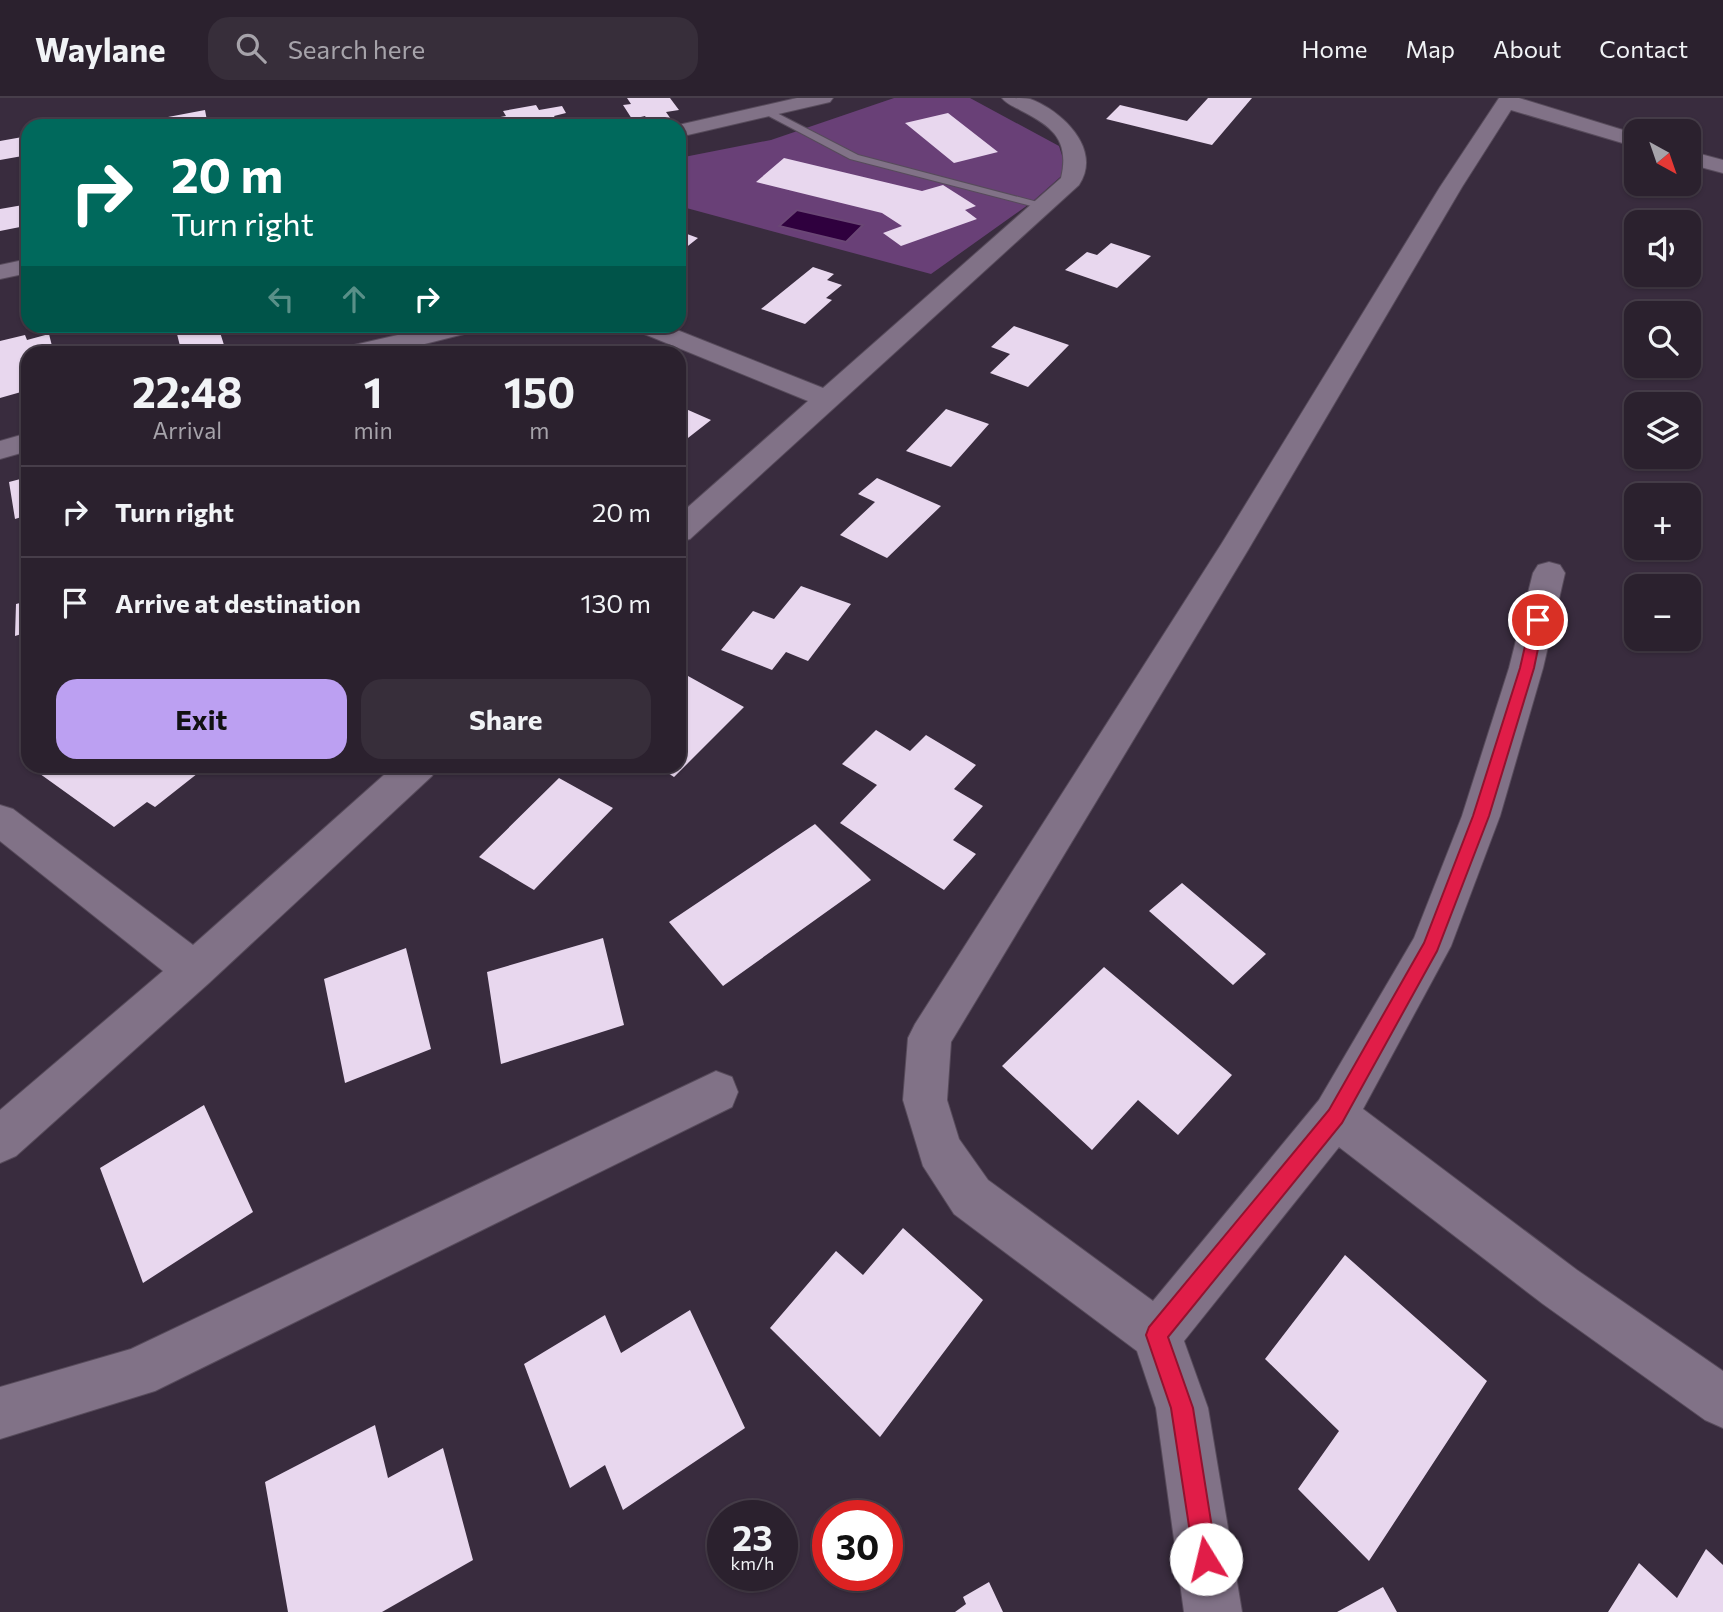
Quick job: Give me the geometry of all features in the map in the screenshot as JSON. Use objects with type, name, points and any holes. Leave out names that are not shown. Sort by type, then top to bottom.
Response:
[{"type":"street","points":[[686,129],[823,98]]},
{"type":"street","points":[[686,526],[1071,180],[1077,162],[1070,138],[1050,117],[1012,98]]},
{"type":"street","points":[[1213,1612],[1182,1408],[1157,1335],[971,1197],[939,1150],[925,1100],[930,1038],[1233,550],[1451,187],[1508,100],[1624,137]]},
{"type":"street","points":[[1701,161],[1723,167]]},
{"type":"street","points":[[0,272],[21,268]]},
{"type":"street","points":[[383,346],[438,333]]},
{"type":"street","points":[[663,333],[826,399]]},
{"type":"street","points":[[0,450],[21,444]]},
{"type":"street","points":[[1157,1335],[1335,1116],[1432,946],[1481,816],[1527,668],[1549,573]]},
{"type":"street","points":[[0,1140],[194,970],[411,773]]},
{"type":"street","points":[[0,820],[194,970]]},
{"type":"street","points":[[0,1413],[136,1373],[716,1092]]},
{"type":"street","points":[[1335,1116],[1560,1286],[1723,1402]]},
{"type":"lane","points":[[767,111],[854,157],[1043,205]]},
{"type":"shaded area","points":[[894,98],[970,98],[1059,146],[1067,171],[1032,202],[931,274],[686,208],[686,157],[771,140]]},
{"type":"shaded area","points":[[797,210],[863,225],[846,242],[779,226]]},
{"type":"building","points":[[627,98],[670,98],[679,110],[666,112],[671,119],[647,119],[645,116],[632,119],[623,105],[631,104]]},
{"type":"building","points":[[1208,98],[1252,98],[1212,145],[1106,119],[1120,105],[1187,121]]},
{"type":"building","points":[[536,105],[539,110],[562,106],[566,113],[554,116],[556,119],[490,119],[506,116],[503,111]]},
{"type":"building","points":[[205,110],[207,119],[168,119]]},
{"type":"building","points":[[948,113],[998,152],[954,163],[905,123]]},
{"type":"building","points":[[21,137],[21,156],[0,160],[0,141]]},
{"type":"building","points":[[784,158],[922,191],[943,185],[976,206],[965,210],[977,219],[901,246],[883,233],[902,226],[882,213],[756,182]]},
{"type":"building","points":[[21,205],[21,227],[0,231],[0,209]]},
{"type":"building","points":[[686,234],[698,238],[686,247]]},
{"type":"building","points":[[1111,243],[1151,256],[1117,288],[1065,270],[1087,252],[1097,255]]},
{"type":"building","points":[[813,267],[834,274],[827,280],[842,285],[826,298],[832,300],[805,324],[761,309]]},
{"type":"building","points":[[1014,326],[1069,345],[1028,387],[990,373],[1010,354],[991,347]]},
{"type":"building","points":[[177,333],[220,333],[224,345],[219,346],[180,346]]},
{"type":"building","points":[[49,334],[52,346],[21,346],[21,392],[0,398],[0,341],[25,335],[27,340]]},
{"type":"building","points":[[686,409],[711,420],[686,440]]},
{"type":"building","points":[[946,409],[989,424],[951,467],[906,451]]},
{"type":"building","points":[[877,478],[941,506],[887,558],[840,535],[875,502],[858,494]]},
{"type":"building","points":[[21,479],[21,517],[15,519],[9,482]]},
{"type":"building","points":[[801,586],[851,604],[808,661],[786,652],[772,670],[721,650],[753,611],[774,619]]},
{"type":"building","points":[[21,603],[21,634],[15,636],[16,604]]},
{"type":"building","points":[[686,675],[744,707],[686,765]]},
{"type":"building","points":[[876,730],[910,751],[926,735],[976,765],[954,789],[983,806],[953,840],[976,854],[944,890],[840,823],[877,785],[842,764]]},
{"type":"building","points":[[39,773],[198,773],[155,807],[147,802],[114,827]]},
{"type":"building","points":[[559,778],[613,808],[534,890],[479,857]]},
{"type":"building","points":[[815,824],[871,880],[723,986],[669,922]]},
{"type":"building","points":[[1182,883],[1266,954],[1233,985],[1149,911]]},
{"type":"building","points":[[603,938],[624,1025],[501,1064],[487,972]]},
{"type":"building","points":[[406,948],[431,1049],[345,1083],[324,979]]},
{"type":"building","points":[[1104,967],[1232,1075],[1178,1135],[1138,1100],[1092,1150],[1002,1066]]},
{"type":"building","points":[[204,1105],[253,1212],[143,1283],[100,1168]]},
{"type":"building","points":[[903,1228],[983,1300],[880,1437],[770,1328],[836,1251],[863,1275]]},
{"type":"building","points":[[1345,1255],[1487,1381],[1369,1561],[1298,1489],[1339,1431],[1265,1359]]},
{"type":"building","points":[[690,1310],[745,1428],[623,1510],[605,1465],[570,1488],[524,1364],[605,1315],[621,1353]]},
{"type":"building","points":[[375,1425],[388,1478],[443,1448],[473,1560],[382,1612],[288,1612],[265,1482]]},
{"type":"building","points":[[1706,1549],[1723,1565],[1723,1612],[1608,1612],[1639,1563],[1677,1598]]},
{"type":"building","points":[[989,1582],[1003,1612],[955,1612],[966,1604],[963,1597]]},
{"type":"building","points":[[1383,1587],[1397,1612],[1337,1612]]},
{"type":"route","points":[[1206,1559],[1182,1408],[1157,1335],[1335,1116],[1432,946],[1481,816],[1527,668],[1538,620]]}]
